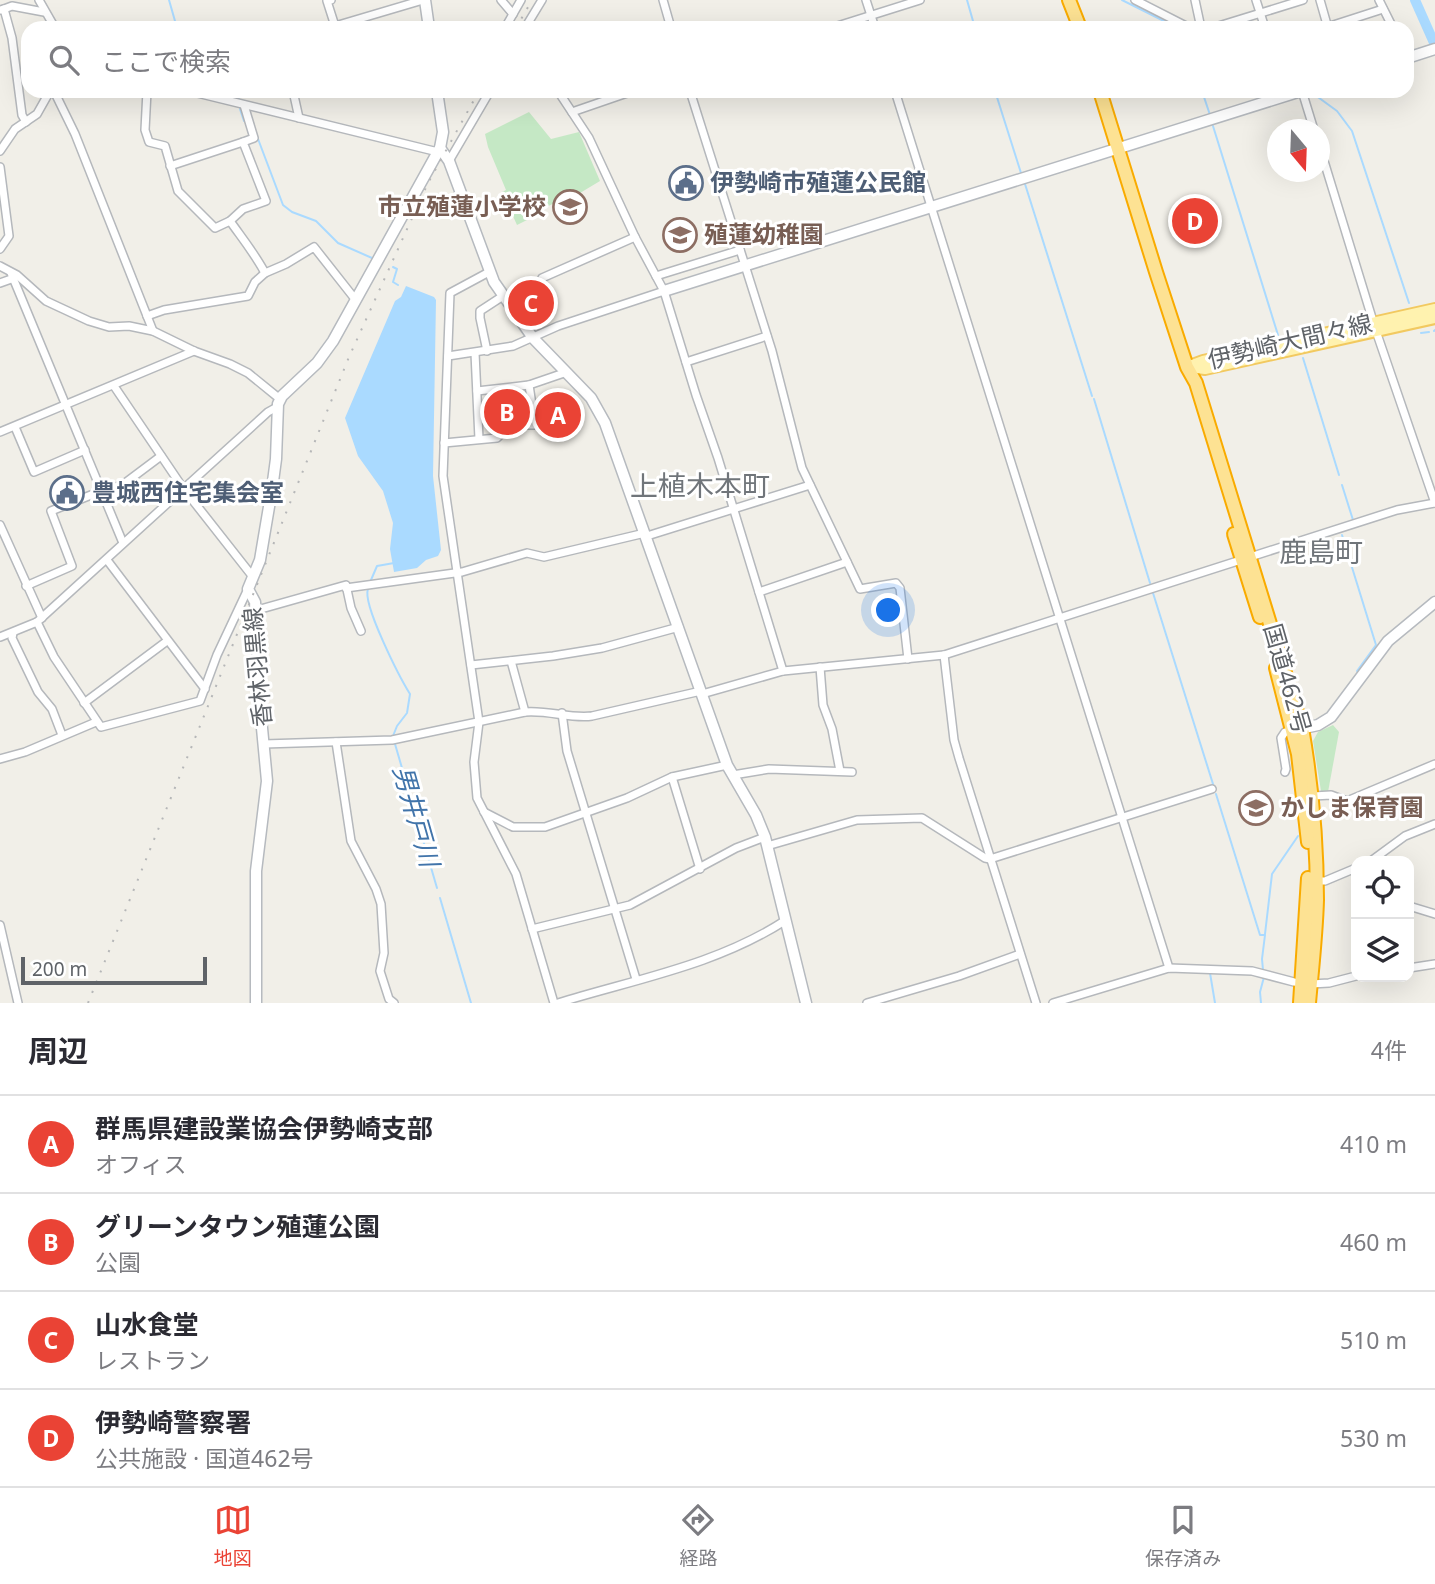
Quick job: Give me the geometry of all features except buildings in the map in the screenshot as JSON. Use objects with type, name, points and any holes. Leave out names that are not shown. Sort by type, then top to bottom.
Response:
[{"type":"highway","points":[[1069,0],[1077,21]]},
{"type":"highway","name":"国道462号","points":[[1102,98],[1187,367],[1196,383],[1298,729],[1313,796],[1316,881],[1306,983],[1300,1003]]},
{"type":"highway","name":"国道462号","points":[[1298,729],[1308,840],[1306,983],[1309,1003]]},
{"type":"main road","name":"伊勢崎大間々線","points":[[1375,327],[1435,309]]},
{"type":"main road","name":"伊勢崎大間々線","points":[[1187,367],[1203,360],[1435,318]]},
{"type":"street","points":[[39,0],[50,21]]},
{"type":"street","points":[[330,21],[327,1],[331,0]]},
{"type":"street","points":[[352,21],[424,0],[428,21]]},
{"type":"street","points":[[501,0],[513,14]]},
{"type":"street","points":[[509,21],[521,0]]},
{"type":"street","points":[[529,21],[542,0]]},
{"type":"street","points":[[663,0],[669,21]]},
{"type":"street","points":[[866,0],[873,21]]},
{"type":"street","points":[[853,21],[920,0]]},
{"type":"street","points":[[1135,0],[1177,21]]},
{"type":"street","points":[[1152,0],[1154,9]]},
{"type":"street","points":[[1195,0],[1200,21]]},
{"type":"street","points":[[1256,0],[1263,21]]},
{"type":"street","points":[[1234,21],[1303,0]]},
{"type":"street","points":[[1320,0],[1325,21]]},
{"type":"street","points":[[1379,0],[1389,21]]},
{"type":"street","points":[[26,122],[22,115],[12,38],[2,10],[12,6],[44,12]]},
{"type":"street","points":[[1348,21],[1383,9]]},
{"type":"street","points":[[44,12],[45,21]]},
{"type":"street","points":[[1414,56],[1435,50]]},
{"type":"street","points":[[0,151],[15,130],[37,114],[47,98]]},
{"type":"street","points":[[56,98],[75,134],[153,331]]},
{"type":"street","points":[[147,98],[145,130],[149,142],[165,146],[178,191],[215,228],[243,209],[266,201],[243,142]]},
{"type":"street","points":[[216,98],[439,150],[449,161],[489,272],[503,296],[533,338],[591,397],[605,423],[727,765],[756,815],[766,842],[806,1003]]},
{"type":"street","points":[[295,98],[299,118]]},
{"type":"street","points":[[0,637],[39,620],[279,403],[328,349],[439,150],[443,132],[439,98]]},
{"type":"street","points":[[449,161],[486,98]]},
{"type":"street","points":[[563,98],[589,138],[635,237],[664,291],[719,458],[783,671]]},
{"type":"street","points":[[572,112],[613,98]]},
{"type":"street","points":[[692,98],[767,336],[802,468],[860,590],[896,583],[900,588],[908,659]]},
{"type":"street","points":[[897,98],[1169,968]]},
{"type":"street","points":[[448,356],[513,346],[558,326],[664,291],[1280,98]]},
{"type":"street","points":[[1304,98],[1311,119]]},
{"type":"street","points":[[170,166],[254,138],[244,105]]},
{"type":"street","points":[[0,167],[9,236],[0,249]]},
{"type":"street","points":[[264,744],[392,740],[525,712],[545,711],[592,716],[783,671],[944,655],[1397,510],[1435,503],[1432,486],[1375,327],[1330,181]]},
{"type":"street","points":[[230,220],[265,273]]},
{"type":"street","points":[[542,278],[635,237]]},
{"type":"street","points":[[147,316],[164,310],[248,296],[255,282],[265,273],[314,247],[355,299]]},
{"type":"street","points":[[656,276],[740,250]]},
{"type":"street","points":[[0,266],[12,275],[123,543]]},
{"type":"street","points":[[489,272],[450,293],[443,475],[479,722],[474,762],[477,798],[516,874],[556,1003],[727,953],[786,920]]},
{"type":"street","points":[[0,283],[12,275],[18,275],[46,300],[89,321],[109,327],[129,326],[153,331],[194,351],[230,364],[248,373],[279,403]]},
{"type":"street","points":[[487,351],[480,311],[503,296]]},
{"type":"street","points":[[686,362],[767,336]]},
{"type":"street","points":[[0,432],[194,351]]},
{"type":"street","points":[[475,353],[479,439]]},
{"type":"street","points":[[477,391],[529,385],[567,372]]},
{"type":"street","points":[[444,443],[497,438],[501,425],[535,425],[529,385]]},
{"type":"street","points":[[114,386],[183,488],[253,577]]},
{"type":"street","name":"香林羽黒線","points":[[256,1003],[255,894],[259,835],[267,781],[255,602],[248,589],[260,560],[275,469],[279,403]]},
{"type":"street","points":[[15,426],[34,472],[85,450]]},
{"type":"street","points":[[26,586],[72,566],[51,511],[125,483],[161,456]]},
{"type":"street","points":[[346,589],[457,573],[527,553],[544,557],[646,534],[810,485]]},
{"type":"street","points":[[0,525],[54,657],[101,727],[200,701],[222,643],[248,589]]},
{"type":"street","points":[[107,560],[205,689]]},
{"type":"street","points":[[759,592],[847,562]]},
{"type":"street","points":[[254,611],[346,585],[361,631]]},
{"type":"street","points":[[1285,772],[1281,737],[1285,732],[1318,725],[1331,717],[1388,641],[1435,601]]},
{"type":"street","points":[[471,665],[602,648],[678,627]]},
{"type":"street","points":[[13,633],[12,638],[24,666],[38,692],[52,709],[62,735]]},
{"type":"street","points":[[84,703],[167,640]]},
{"type":"street","points":[[944,655],[954,740],[1036,1003]]},
{"type":"street","points":[[511,660],[525,712]]},
{"type":"street","points":[[820,667],[823,705],[832,729],[840,771]]},
{"type":"street","points":[[562,713],[567,751],[636,979]]},
{"type":"street","points":[[0,759],[25,752],[96,722]]},
{"type":"street","points":[[336,743],[351,841],[382,904],[384,953],[380,971],[394,1003]]},
{"type":"street","points":[[1313,796],[1331,795],[1347,801],[1435,764]]},
{"type":"street","points":[[483,812],[513,827],[545,827],[627,798],[672,777],[727,765]]},
{"type":"street","points":[[733,775],[769,769],[852,772]]},
{"type":"street","points":[[672,777],[700,869]]},
{"type":"street","points":[[532,929],[630,905],[736,848],[857,820],[922,818],[990,859],[1212,789]]},
{"type":"street","points":[[1378,856],[1405,836],[1435,824]]},
{"type":"street","points":[[1316,881],[1325,881],[1351,870]]},
{"type":"street","points":[[1414,908],[1435,914]]},
{"type":"street","points":[[0,925],[19,1003]]},
{"type":"street","points":[[867,1003],[959,976],[1020,954]]},
{"type":"street","points":[[1414,967],[1435,964]]},
{"type":"street","points":[[1053,1003],[1169,968],[1252,971],[1306,983],[1329,983],[1351,977]]},
{"type":"green space","points":[[529,112],[551,139],[579,132],[600,181],[575,196],[571,195],[534,213],[533,217],[517,225],[502,192],[506,190],[485,134]]},
{"type":"green space","points":[[497,404],[517,405],[518,420],[498,420]]},
{"type":"green space","points":[[1333,725],[1339,732],[1328,792],[1321,791],[1313,741],[1318,732]]},
{"type":"water","points":[[406,286],[436,300],[433,476],[441,550],[438,556],[426,560],[417,568],[394,572],[390,549],[393,523],[383,491],[358,456],[345,418],[395,301],[401,297]]},
{"type":"waterway","name":"男井戸川","points":[[169,0],[175,21]]},
{"type":"waterway","points":[[967,0],[973,21]]},
{"type":"waterway","points":[[1122,0],[1164,21]]},
{"type":"waterway","points":[[1415,0],[1435,45]]},
{"type":"waterway","points":[[997,98],[1021,173]]},
{"type":"waterway","points":[[1204,98],[1210,115]]},
{"type":"waterway","points":[[1319,98],[1337,111],[1352,131],[1409,303]]},
{"type":"waterway","name":"男井戸川","points":[[240,109],[244,121]]},
{"type":"waterway","points":[[1213,126],[1278,335]]},
{"type":"waterway","name":"男井戸川","points":[[255,131],[283,205],[292,212],[316,221],[338,243],[372,258]]},
{"type":"waterway","points":[[1025,184],[1092,396]]},
{"type":"waterway","name":"男井戸川","points":[[393,267],[397,269],[393,282],[398,285]]},
{"type":"waterway","points":[[1421,333],[1429,332]]},
{"type":"waterway","points":[[1303,358],[1339,475]]},
{"type":"waterway","points":[[1094,399],[1150,583]]},
{"type":"waterway","points":[[1342,485],[1353,520]]},
{"type":"waterway","points":[[1342,535],[1376,645],[1357,671]]},
{"type":"waterway","name":"男井戸川","points":[[371,580],[377,566],[394,563]]},
{"type":"waterway","name":"男井戸川","points":[[368,589],[376,625],[410,694],[407,713],[393,736]]},
{"type":"waterway","points":[[1153,593],[1213,784]]},
{"type":"waterway","name":"男井戸川","points":[[395,744],[437,888]]},
{"type":"waterway","points":[[1216,794],[1260,935],[1265,935],[1263,970]]},
{"type":"waterway","points":[[1265,934],[1272,874],[1298,836]]},
{"type":"waterway","name":"男井戸川","points":[[440,898],[471,1003]]},
{"type":"waterway","points":[[1210,973],[1215,1003]]},
{"type":"waterway","points":[[1261,1003],[1260,992],[1264,977]]},
{"type":"railway","points":[[520,21],[532,0]]},
{"type":"railway","points":[[88,1003],[349,357],[428,183],[475,98]]},
{"type":"place","name":"伊勢崎市殖蓮公民館","points":[[686,183]]},
{"type":"place","name":"市立殖蓮小学校","points":[[570,207]]},
{"type":"place","name":"伊勢崎警察署","points":[[1195,221]]},
{"type":"place","name":"殖蓮幼稚園","points":[[680,235]]},
{"type":"place","name":"山水食堂","points":[[531,303]]},
{"type":"place","name":"グリーンタウン殖蓮公園","points":[[507,412]]},
{"type":"place","name":"群馬県建設業協会伊勢崎支部","points":[[558,415]]},
{"type":"place","name":"豊城西住宅集会室","points":[[67,493]]},
{"type":"place","name":"かしま保育園","points":[[1256,808]]},
{"type":"district","name":"上植木本町","points":[[700,486]]},
{"type":"district","name":"鹿島町","points":[[1321,552]]}]
